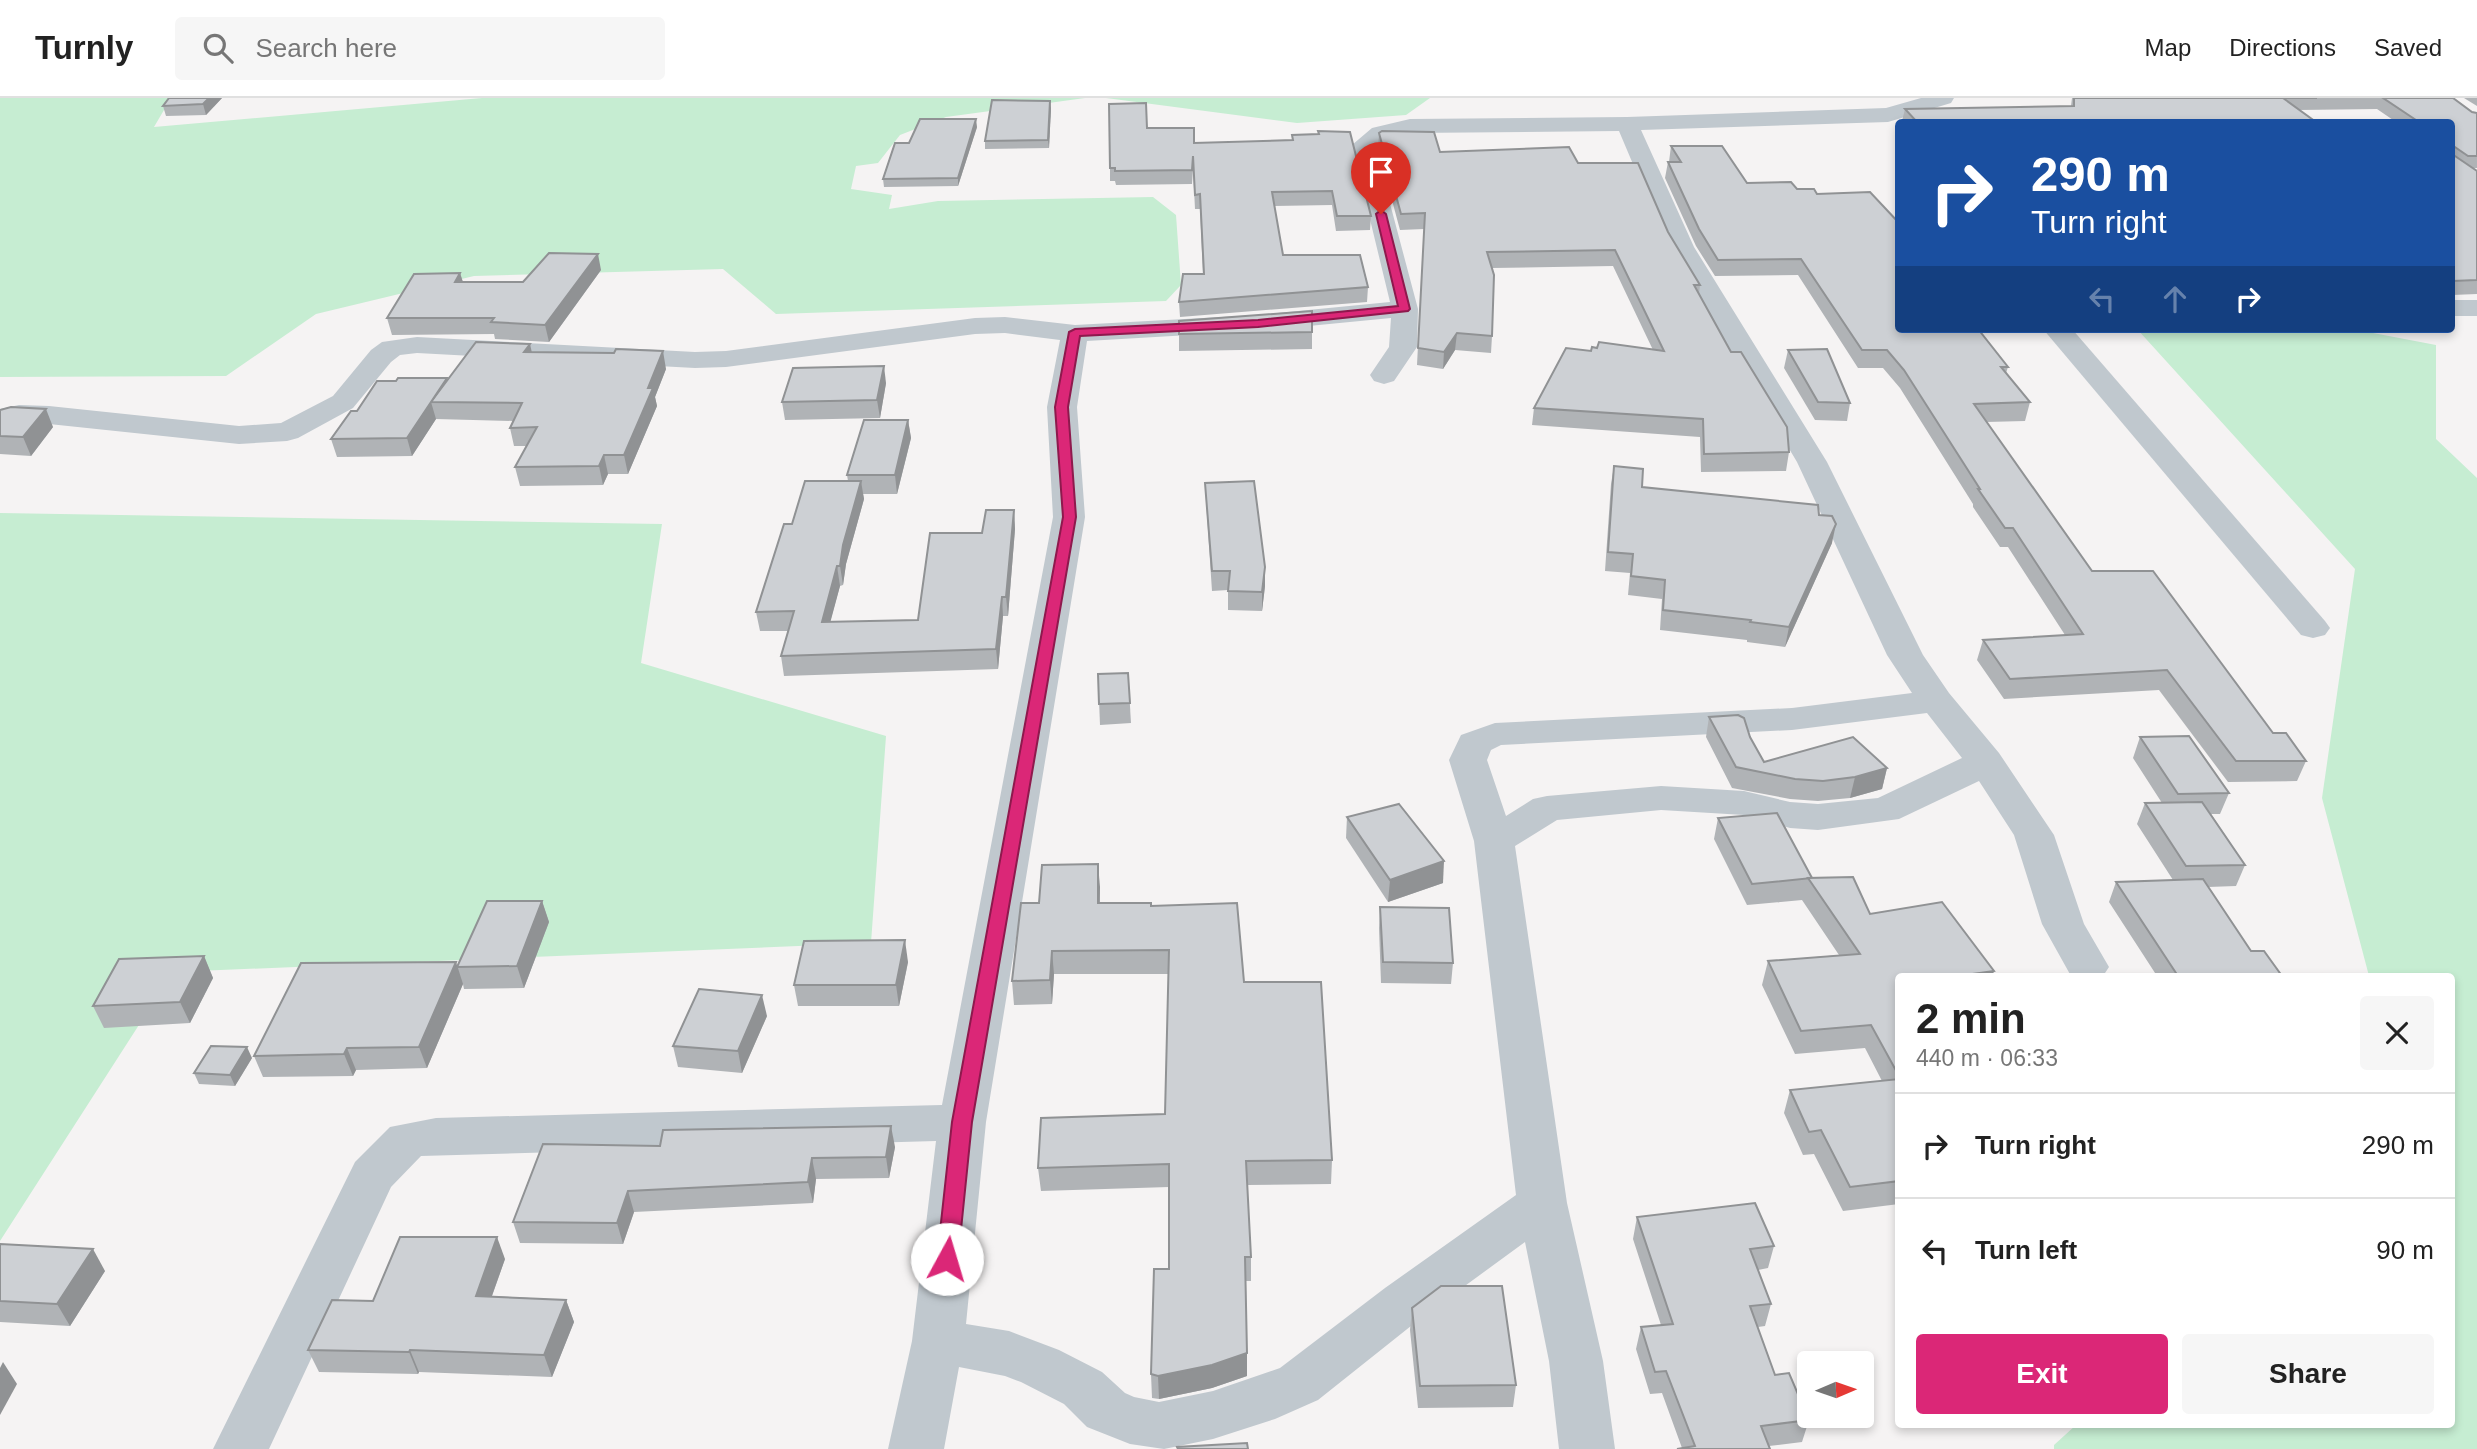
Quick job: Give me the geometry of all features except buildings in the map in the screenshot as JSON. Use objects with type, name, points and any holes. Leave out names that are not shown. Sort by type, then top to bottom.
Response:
[{"type":"street","points":[[1901,119],[1943,98]]},
{"type":"street","points":[[1384,375],[1403,347],[1405,309],[1363,145],[1380,133],[1410,126],[1893,123]]},
{"type":"street","points":[[1627,124],[1681,247],[1812,463],[1905,655],[1936,701],[1985,761],[2034,835],[2063,924],[2087,967]]},
{"type":"street","points":[[2455,308],[2477,308]]},
{"type":"street","points":[[0,418],[19,414],[239,435],[287,432],[342,402],[367,376],[381,356],[392,348],[417,345],[695,360],[726,359],[975,326],[1005,325],[1075,332],[1258,323],[1405,309]]},
{"type":"street","points":[[916,1449],[938,1341],[962,1122],[1069,517],[1062,407],[1075,332]]},
{"type":"street","points":[[2060,333],[2313,628]]},
{"type":"street","points":[[1587,1449],[1576,1361],[1542,1203],[1494,841],[1468,760],[1474,743],[1495,734],[1791,719],[1936,701]]},
{"type":"street","points":[[1494,841],[1547,808],[1661,798],[1744,803],[1790,815],[1818,817],[1885,810],[1950,781],[1985,761]]},
{"type":"street","points":[[241,1449],[372,1175],[407,1140],[436,1136],[962,1122]]},
{"type":"street","points":[[938,1341],[1009,1354],[1040,1366],[1083,1388],[1106,1410],[1130,1420],[1159,1426],[1213,1415],[1256,1402],[1299,1384],[1403,1303],[1542,1203]]},
{"type":"green space","points":[[0,98],[171,98],[154,127],[482,98],[1085,98],[946,117],[900,135],[878,163],[856,166],[851,189],[892,195],[889,209],[938,201],[1153,197],[1176,215],[1181,285],[1166,301],[776,314],[723,269],[474,276],[316,314],[226,376],[0,377]]},
{"type":"green space","points":[[1106,98],[1430,98],[1406,115],[1297,123]]},
{"type":"green space","points":[[2141,333],[2373,333],[2436,345],[2436,439],[2477,478],[2477,1449],[2054,1449],[2054,1445],[2073,1428],[2455,1428],[2455,973],[2368,973],[2322,798],[2355,569]]},
{"type":"green space","points":[[0,513],[662,524],[641,663],[886,736],[871,943],[173,972],[0,1241]]},
{"type":"route","points":[[947,1259],[962,1122],[1069,517],[1062,407],[1075,332],[1258,323],[1405,309],[1381,214]]}]
